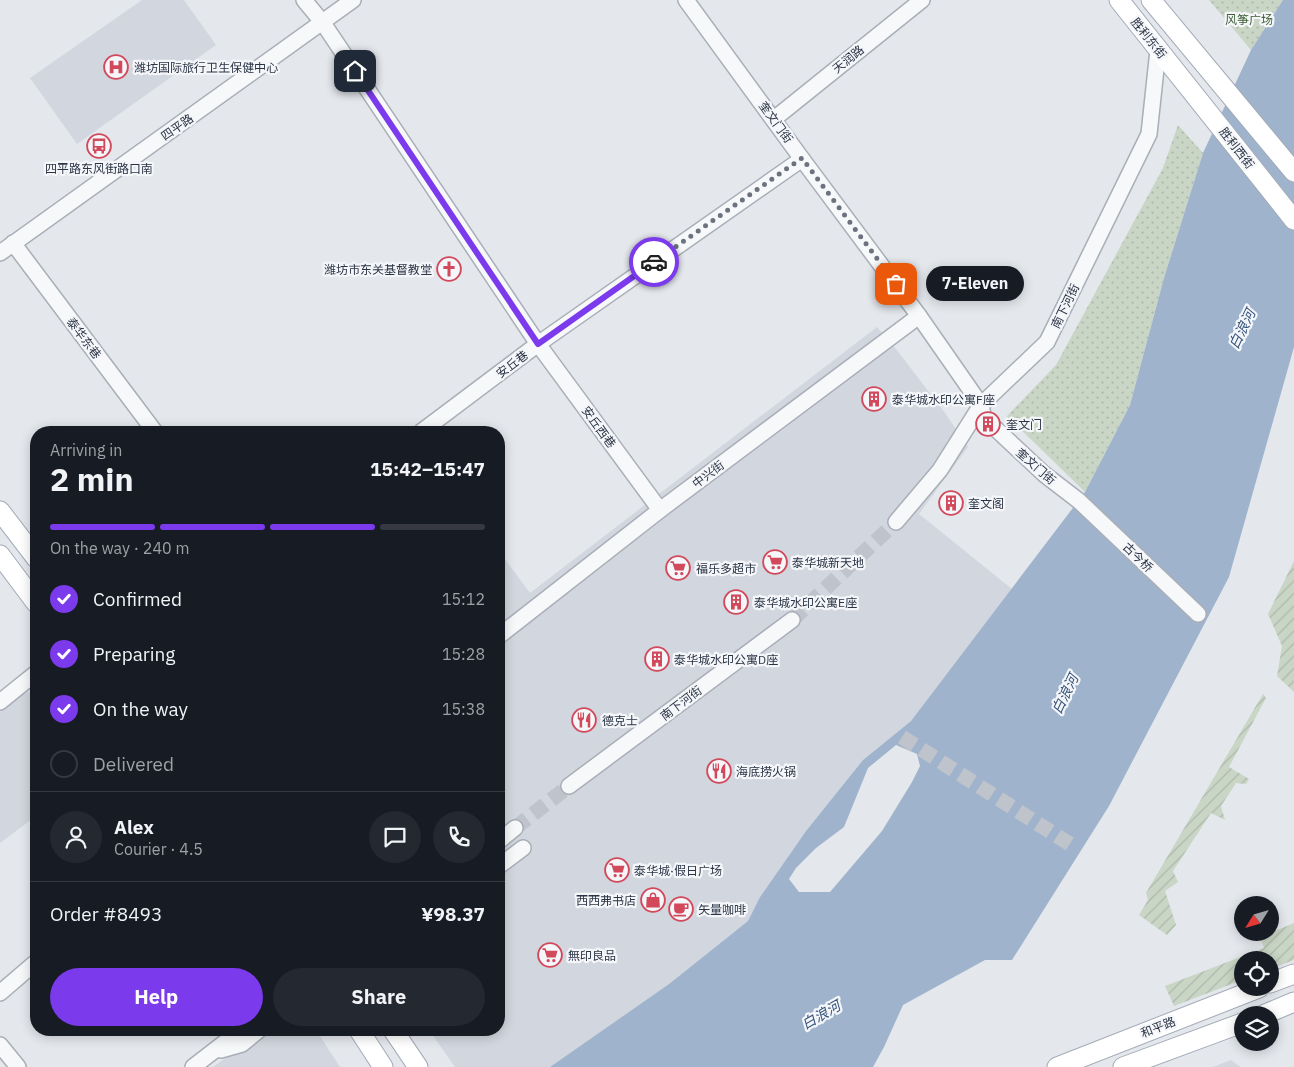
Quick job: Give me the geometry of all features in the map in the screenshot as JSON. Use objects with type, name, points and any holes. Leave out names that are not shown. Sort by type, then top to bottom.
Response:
[{"type":"main road","name":"胜利东街","points":[[1119,0],[1180,76]]},
{"type":"main road","name":"胜利东街","points":[[1151,0],[1294,172]]},
{"type":"main road","name":"胜利西街","points":[[1180,76],[1294,220]]},
{"type":"main road","points":[[0,511],[30,550]]},
{"type":"main road","points":[[0,555],[30,594]]},
{"type":"main road","points":[[1279,980],[1294,974]]},
{"type":"main road","name":"和平路","points":[[1057,1067],[1239,996]]},
{"type":"main road","points":[[1279,1008],[1294,1002]]},
{"type":"main road","name":"和平路","points":[[1123,1067],[1234,1026]]},
{"type":"main road","points":[[363,1036],[383,1067]]},
{"type":"main road","points":[[397,1036],[418,1067]]},
{"type":"street","name":"安丘西巷","points":[[304,0],[323,23],[538,344],[660,510]]},
{"type":"street","name":"四平路","points":[[0,253],[353,0]]},
{"type":"street","name":"奎文门街","points":[[686,0],[919,316],[982,411]]},
{"type":"street","name":"天润路","points":[[774,119],[922,0]]},
{"type":"street","name":"南下河街","points":[[896,522],[940,470],[982,411],[1047,342],[1149,134],[1158,50]]},
{"type":"street","name":"安丘巷","points":[[429,426],[538,344],[802,158]]},
{"type":"street","name":"泰华东巷","points":[[13,243],[150,426]]},
{"type":"street","name":"中兴街","points":[[505,631],[660,510],[919,316]]},
{"type":"street","name":"奎文门街","points":[[996,429],[1044,474],[1078,501]]},
{"type":"street","name":"古今桥","points":[[1078,501],[1198,614]]},
{"type":"street","name":"南下河街","points":[[569,786],[792,620]]},
{"type":"street","points":[[0,702],[30,678]]},
{"type":"street","points":[[505,836],[515,828]]},
{"type":"street","points":[[505,862],[523,848]]},
{"type":"street","points":[[0,993],[30,967]]},
{"type":"street","points":[[193,1067],[234,1036]]},
{"type":"street","points":[[214,1052],[242,1044],[252,1036]]},
{"type":"street","points":[[0,1045],[18,1067]]},
{"type":"shaded area","name":"潍坊国际旅行卫生保健中心","points":[[142,0],[184,0],[216,45],[77,144],[30,78]]},
{"type":"shaded area","points":[[877,327],[945,413],[968,447],[919,514],[1012,589],[911,721],[863,760],[806,831],[760,897],[748,921],[669,984],[550,1067],[455,1067],[433,1036],[505,1036],[505,559],[530,593]]},
{"type":"shaded area","points":[[30,692],[30,820],[0,843],[0,709],[12,700]]},
{"type":"shaded area","points":[[257,1036],[320,1036],[340,1067],[213,1067]]},
{"type":"shaded area","points":[[1231,1060],[1240,1067],[1213,1067]]},
{"type":"green space","name":"风筝广场","points":[[1209,0],[1283,0],[1251,50]]},
{"type":"green space","points":[[1178,125],[1203,153],[1164,278],[1130,405],[1085,492],[1007,416],[1056,365],[1163,168]]},
{"type":"green space","points":[[1294,561],[1294,692],[1277,676],[1282,646],[1268,614]]},
{"type":"green space","points":[[1263,694],[1266,698],[1229,767],[1249,779],[1246,784],[1236,783],[1221,806],[1225,820],[1211,813],[1173,871],[1178,882],[1165,891],[1176,925],[1167,935],[1139,915],[1148,900],[1146,893]]},
{"type":"green space","points":[[1294,923],[1294,960],[1279,966],[1279,951],[1256,951],[1264,948],[1261,941],[1279,941],[1279,929]]},
{"type":"green space","points":[[1234,960],[1234,983],[1174,1006],[1165,986]]},
{"type":"water","name":"白浪河","points":[[1283,0],[1294,0],[1294,347],[1229,577],[1109,806],[1012,960],[985,960],[903,1005],[873,1067],[550,1067],[669,984],[748,921],[760,897],[806,831],[863,760],[911,721],[1085,492],[1130,405],[1164,278],[1203,153],[1251,50]],"holes":[[[896,745],[917,754],[920,766],[882,831],[830,892],[799,892],[789,879],[796,868],[816,848],[844,827],[868,768]]]},
{"type":"tunnel","points":[[792,620],[896,522]]},
{"type":"tunnel","points":[[902,737],[1076,848]]},
{"type":"tunnel","points":[[515,828],[569,786]]},
{"type":"way so far","points":[[654,262],[802,158],[896,284]]},
{"type":"place","name":"潍坊国际旅行卫生保健中心","points":[[116,67]]},
{"type":"place","name":"四平路东风街路口南","points":[[99,146]]},
{"type":"place","name":"潍坊市东关基督教堂","points":[[449,269]]},
{"type":"place","name":"7-Eleven","points":[[896,284]]},
{"type":"place","name":"泰华城水印公寓F座","points":[[874,399]]},
{"type":"place","name":"奎文门","points":[[988,424]]},
{"type":"place","name":"奎文阁","points":[[951,503]]},
{"type":"place","name":"泰华城新天地","points":[[775,562]]},
{"type":"place","name":"福乐多超市","points":[[678,568]]},
{"type":"place","name":"泰华城水印公寓E座","points":[[736,602]]},
{"type":"place","name":"泰华城水印公寓D座","points":[[657,659]]},
{"type":"place","name":"德克士","points":[[584,720]]},
{"type":"place","name":"海底捞火锅","points":[[719,771]]},
{"type":"place","name":"泰华城·假日广场","points":[[617,870]]},
{"type":"place","name":"西西弗书店","points":[[653,900]]},
{"type":"place","name":"矢量咖啡","points":[[681,909]]},
{"type":"place","name":"無印良品","points":[[550,955]]},
{"type":"route","points":[[355,71],[538,344],[654,262]]}]
